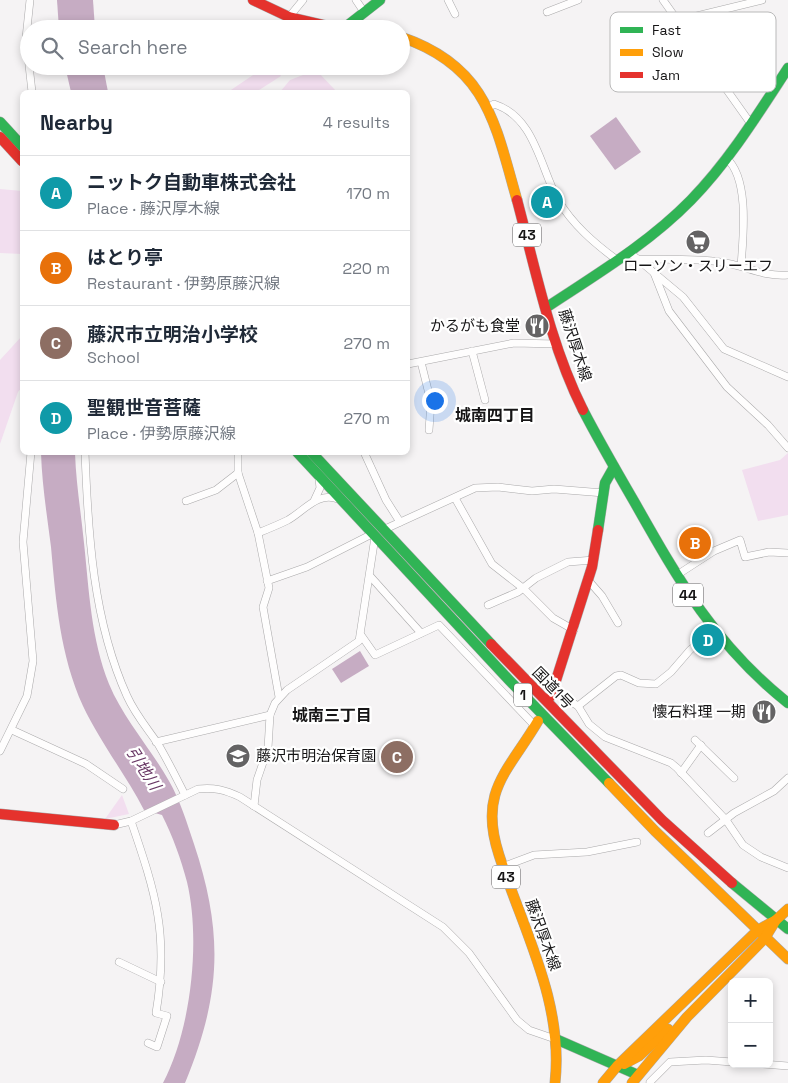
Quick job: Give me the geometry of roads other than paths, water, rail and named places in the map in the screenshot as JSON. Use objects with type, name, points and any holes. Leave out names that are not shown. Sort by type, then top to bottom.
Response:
[{"type":"main road","points":[[253,0],[289,17],[302,20]]},
{"type":"main road","points":[[354,20],[380,0]]},
{"type":"main road","name":"藤沢厚木線","points":[[410,40],[425,46],[453,64],[468,79],[488,108],[547,307],[556,344],[587,420],[614,467]]},
{"type":"main road","points":[[776,86],[788,68]]},
{"type":"main road","points":[[547,307],[617,260],[633,255],[691,200],[726,158],[772,92]]},
{"type":"main road","points":[[0,122],[20,144]]},
{"type":"main road","points":[[0,137],[20,159]]},
{"type":"main road","name":"国道1号","points":[[300,455],[344,503],[517,672],[662,820],[788,930]]},
{"type":"main road","name":"国道1号","points":[[313,455],[377,534],[509,680],[656,831],[758,930]]},
{"type":"main road","points":[[552,693],[574,630],[594,560],[605,483],[614,467]]},
{"type":"main road","name":"44","points":[[614,467],[677,575],[713,631],[746,669],[788,703]]},
{"type":"main road","name":"藤沢厚木線","points":[[536,724],[502,778],[492,803],[492,834],[502,867],[538,961],[553,1010],[558,1040],[555,1083]]},
{"type":"main road","points":[[0,814],[114,824]]},
{"type":"main road","points":[[603,1083],[618,1065],[758,930],[776,920],[788,909]]},
{"type":"main road","points":[[618,1065],[639,1056],[708,995],[765,938],[776,920]]},
{"type":"main road","name":"1","points":[[758,930],[788,959]]},
{"type":"main road","points":[[558,1040],[618,1065],[635,1079],[708,995]]},
{"type":"street","points":[[28,20],[30,0]]},
{"type":"street","points":[[289,17],[304,0]]},
{"type":"street","points":[[356,0],[364,12]]},
{"type":"street","points":[[448,0],[455,14]]},
{"type":"street","points":[[547,12],[577,0]]},
{"type":"street","points":[[663,0],[670,12]]},
{"type":"street","points":[[713,12],[762,0]]},
{"type":"street","points":[[30,75],[32,90]]},
{"type":"street","points":[[728,92],[751,124]]},
{"type":"street","points":[[488,108],[494,104],[503,107],[530,135],[550,182],[567,212],[585,235],[617,260]]},
{"type":"street","points":[[726,158],[730,162],[742,195],[741,266]]},
{"type":"street","points":[[633,255],[718,261],[741,266],[765,275],[788,275]]},
{"type":"street","points":[[633,255],[683,297],[724,349],[788,378]]},
{"type":"street","points":[[654,273],[669,311],[727,387],[768,425],[788,448]]},
{"type":"street","points":[[410,364],[514,343],[556,344]]},
{"type":"street","points":[[472,351],[485,400]]},
{"type":"street","points":[[421,362],[430,392],[429,430]]},
{"type":"street","points":[[0,751],[12,730],[27,696],[33,662],[23,542],[31,455]]},
{"type":"street","points":[[85,455],[87,496],[104,630],[111,658],[140,721],[171,765],[185,795]]},
{"type":"street","points":[[238,455],[238,473],[258,533],[269,588],[263,607],[279,697]]},
{"type":"street","points":[[365,455],[386,500],[400,522]]},
{"type":"street","points":[[186,501],[216,490],[238,473]]},
{"type":"street","points":[[314,502],[320,488],[318,476]]},
{"type":"street","points":[[267,581],[307,567],[475,488],[498,487],[532,491],[554,489],[604,493]]},
{"type":"street","points":[[258,533],[287,520],[314,502],[328,497],[344,503]]},
{"type":"street","points":[[455,498],[492,564],[524,589],[553,618],[574,630]]},
{"type":"street","points":[[254,806],[257,780],[268,748],[270,715],[279,697],[360,641],[377,534]]},
{"type":"street","points":[[677,575],[714,551],[740,540],[745,557],[770,552],[788,553]]},
{"type":"street","points":[[488,605],[524,589],[536,578],[568,562],[594,560]]},
{"type":"street","points":[[370,576],[422,633]]},
{"type":"street","points":[[588,580],[602,596],[618,623]]},
{"type":"street","points":[[361,635],[374,654],[439,625],[536,724]]},
{"type":"street","points":[[578,706],[616,676],[621,675],[639,683],[656,684],[672,672],[690,650],[713,631]]},
{"type":"street","points":[[552,693],[578,706],[589,724],[605,737],[671,763],[726,820],[737,838],[752,853],[788,868]]},
{"type":"street","points":[[156,742],[270,715]]},
{"type":"street","points":[[12,730],[86,764],[123,790]]},
{"type":"street","points":[[695,740],[734,778]]},
{"type":"street","points":[[681,773],[701,745]]},
{"type":"street","points":[[708,833],[774,791],[788,778]]},
{"type":"street","points":[[114,824],[132,821],[198,789],[222,789],[254,806],[443,927],[469,953],[517,1020],[529,1030],[558,1040]]},
{"type":"street","points":[[132,821],[150,878],[161,922],[162,982],[156,1013],[167,1016],[157,1047],[148,1043]]},
{"type":"street","points":[[502,867],[534,855],[587,852],[638,842]]},
{"type":"street","points":[[119,962],[162,982]]},
{"type":"street","points":[[635,1079],[650,1083],[670,1062],[706,1060],[728,1062]]},
{"type":"street","points":[[773,1065],[788,1066]]},
{"type":"water","points":[[57,0],[93,0],[94,20],[58,20]]},
{"type":"water","points":[[67,75],[105,75],[108,90],[71,90]]},
{"type":"water","points":[[616,117],[641,152],[615,170],[590,136]]},
{"type":"water","name":"引地川","points":[[41,455],[75,455],[77,487],[94,632],[103,667],[115,697],[173,788],[186,820],[204,877],[214,936],[212,993],[206,1022],[185,1083],[163,1083],[181,1038],[191,985],[193,931],[187,882],[176,848],[162,815],[144,810],[90,719],[75,687],[60,628]]},
{"type":"water","points":[[360,651],[369,666],[341,683],[332,669]]},
{"type":"place","name":"ニットク自動車株式会社","points":[[547,202]]},
{"type":"place","name":"ローソン・スリーエフ","points":[[698,242]]},
{"type":"place","name":"かるがも食堂","points":[[537,326]]},
{"type":"place","name":"はとり亭","points":[[695,543]]},
{"type":"place","name":"聖観世音菩薩","points":[[708,640]]},
{"type":"place","name":"懐石料理 一期","points":[[764,712]]},
{"type":"place","name":"藤沢市明治保育園","points":[[238,756]]},
{"type":"place","name":"藤沢市立明治小学校","points":[[397,757]]},
{"type":"district","name":"城南四丁目","points":[[495,415]]},
{"type":"district","name":"城南三丁目","points":[[332,715]]}]
